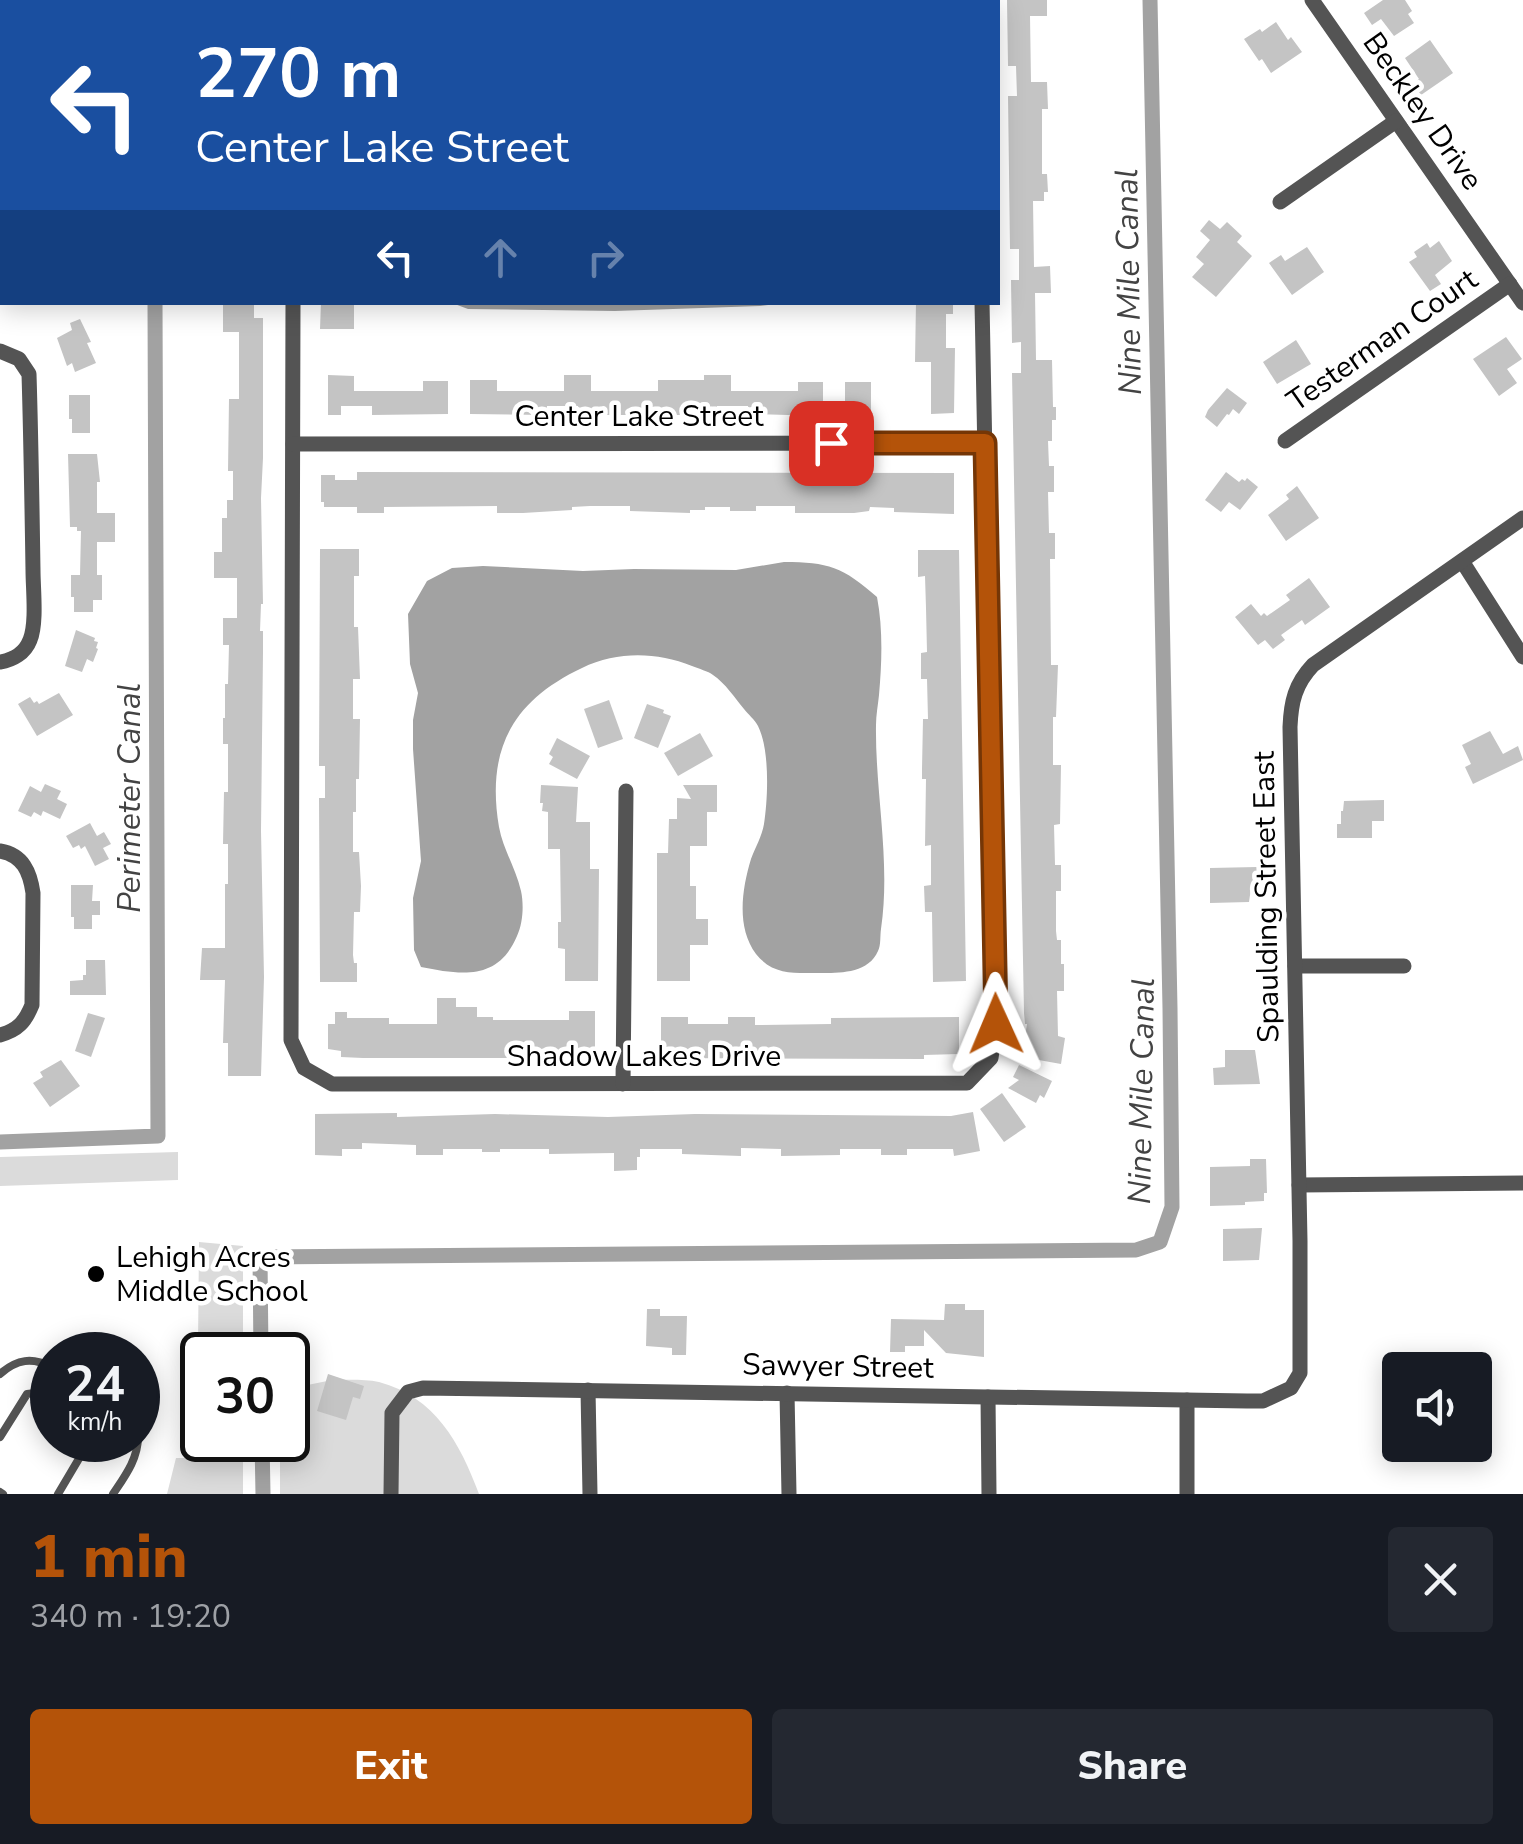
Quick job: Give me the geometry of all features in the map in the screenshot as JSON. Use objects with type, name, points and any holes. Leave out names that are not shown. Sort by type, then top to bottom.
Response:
[{"type":"street","name":"Beckley Drive","points":[[1312,0],[1523,303]]},
{"type":"street","points":[[1280,202],[1396,122]]},
{"type":"street","name":"Testerman Court","points":[[1285,441],[1510,284]]},
{"type":"street","name":"Shadow Lakes Drive","points":[[293,305],[291,1040],[304,1068],[332,1084],[967,1083],[991,1058],[996,1024],[982,305]]},
{"type":"street","points":[[0,350],[19,359],[29,374],[32,626],[30,641],[21,654],[0,662]]},
{"type":"street","name":"Center Lake Street","points":[[293,444],[985,443]]},
{"type":"street","name":"Spaulding Street East","points":[[1292,1388],[1300,1372],[1290,727],[1294,693],[1300,678],[1312,665],[1523,518]]},
{"type":"street","points":[[1462,561],[1523,657]]},
{"type":"street","points":[[623,1084],[626,791]]},
{"type":"street","points":[[0,851],[20,860],[31,876],[33,893],[32,1006],[26,1021],[13,1032],[0,1035]]},
{"type":"street","points":[[1295,966],[1404,966]]},
{"type":"street","points":[[1299,1185],[1523,1183]]},
{"type":"street","name":"Sawyer Street","points":[[391,1494],[392,1413],[408,1392],[423,1388],[1263,1400],[1292,1388]]},
{"type":"street","points":[[588,1390],[590,1494]]},
{"type":"street","points":[[787,1393],[789,1494]]},
{"type":"street","points":[[988,1397],[989,1494]]},
{"type":"street","points":[[1187,1400],[1188,1494]]},
{"type":"lane","points":[[0,1374],[14,1364],[30,1360]]},
{"type":"lane","points":[[0,1436],[30,1394]]},
{"type":"lane","points":[[58,1494],[77,1462]]},
{"type":"lane","points":[[113,1494],[133,1462]]},
{"type":"shaded area","points":[[457,305],[768,305],[615,311],[468,309]]},
{"type":"shaded area","points":[[784,562],[834,568],[877,597],[881,645],[876,750],[884,904],[879,949],[873,959],[852,971],[800,973],[769,966],[756,954],[743,920],[743,895],[763,828],[766,761],[762,736],[726,686],[711,674],[678,661],[637,655],[596,662],[558,681],[538,696],[509,731],[501,752],[496,799],[499,827],[519,883],[523,908],[519,931],[509,951],[489,968],[477,971],[421,967],[414,950],[413,898],[421,861],[413,749],[418,693],[410,664],[408,614],[427,581],[452,568],[483,566],[583,571],[736,570]]},
{"type":"shaded area","points":[[178,1152],[178,1180],[0,1186],[0,1157]]},
{"type":"shaded area","points":[[199,1242],[243,1246],[243,1332],[198,1332]]},
{"type":"shaded area","points":[[332,1380],[379,1382],[416,1399],[454,1440],[479,1494],[280,1494],[280,1462],[310,1462],[310,1384]]},
{"type":"shaded area","points":[[176,1458],[180,1462],[243,1462],[243,1494],[167,1494]]},
{"type":"building","points":[[1007,0],[1047,0],[1047,16],[1030,16],[1031,82],[1047,82],[1048,109],[1042,109],[1042,174],[1047,174],[1048,192],[1044,192],[1044,201],[1033,201],[1034,267],[1050,266],[1051,293],[1035,293],[1036,360],[1052,360],[1056,407],[1052,441],[1048,441],[1049,466],[1054,466],[1054,492],[1048,492],[1049,533],[1055,533],[1055,559],[1050,559],[1051,665],[1058,665],[1053,765],[1061,765],[1060,824],[1054,825],[1055,865],[1061,865],[1061,891],[1056,891],[1056,931],[1064,964],[1064,991],[1057,991],[1058,1036],[1065,1038],[1061,1064],[1022,1057],[1027,1024],[1012,373],[1021,373],[1021,342],[1012,343],[1011,280],[1019,280],[1019,249],[1010,249],[1008,96],[1017,96],[1016,66],[1008,66]]},
{"type":"building","points":[[1383,0],[1405,0],[1414,23],[1394,36],[1381,19],[1372,25],[1364,13]]},
{"type":"building","points":[[1276,22],[1302,52],[1271,73],[1244,39]]},
{"type":"building","points":[[1430,40],[1453,73],[1421,95],[1413,84],[1419,79],[1405,58]]},
{"type":"building","points":[[1209,220],[1220,229],[1227,222],[1242,236],[1237,242],[1252,256],[1216,297],[1192,277],[1204,264],[1196,257],[1210,240],[1200,231]]},
{"type":"building","points":[[1439,241],[1452,261],[1435,275],[1441,284],[1430,291],[1409,262],[1417,257],[1414,252],[1427,243],[1430,248]]},
{"type":"building","points":[[1307,247],[1324,272],[1292,295],[1269,263],[1281,255],[1285,261]]},
{"type":"building","points":[[223,305],[254,305],[254,318],[263,318],[261,1076],[228,1076],[228,1043],[223,1043],[225,980],[200,980],[202,948],[225,948],[228,884],[228,844],[223,844],[228,744],[223,744],[223,718],[229,645],[223,645],[223,618],[237,618],[237,578],[214,578],[214,552],[222,552],[222,518],[227,518],[227,500],[233,500],[233,471],[228,471],[229,399],[239,399],[239,332],[223,332]]},
{"type":"building","points":[[321,305],[354,305],[354,329],[320,329]]},
{"type":"building","points":[[916,305],[953,305],[953,314],[946,314],[946,348],[955,348],[954,413],[931,414],[931,362],[915,362]]},
{"type":"building","points":[[80,319],[96,363],[75,372],[72,363],[67,366],[57,338],[72,330],[70,323]]},
{"type":"building","points":[[1506,337],[1522,359],[1507,369],[1517,383],[1499,396],[1473,359]]},
{"type":"building","points":[[1296,340],[1311,364],[1277,384],[1263,362]]},
{"type":"building","points":[[328,375],[354,376],[354,391],[423,391],[423,381],[448,381],[448,414],[372,415],[372,406],[341,406],[341,415],[328,415]]},
{"type":"building","points":[[564,375],[591,375],[591,391],[658,391],[658,380],[704,380],[704,375],[731,375],[731,391],[798,391],[798,382],[823,382],[823,416],[748,414],[748,406],[717,406],[717,415],[578,415],[578,406],[547,406],[547,415],[470,414],[470,380],[497,380],[497,391],[564,391]]},
{"type":"building","points":[[845,382],[871,382],[871,415],[845,416]]},
{"type":"building","points":[[1227,388],[1247,403],[1239,414],[1233,409],[1217,427],[1205,417]]},
{"type":"building","points":[[69,395],[90,395],[90,433],[72,433]]},
{"type":"building","points":[[68,454],[97,454],[97,513],[115,513],[115,542],[97,542],[102,600],[93,600],[93,612],[74,612],[71,597],[71,575],[80,575],[81,531],[70,527]]},
{"type":"building","points":[[357,472],[954,473],[954,514],[870,507],[869,511],[854,513],[795,513],[795,506],[756,506],[756,511],[705,507],[690,513],[630,511],[630,506],[523,513],[497,513],[497,506],[384,507],[384,513],[357,513],[357,507],[324,507],[321,475],[335,475],[335,480],[357,480]]},
{"type":"building","points":[[1226,472],[1239,482],[1247,478],[1258,487],[1240,510],[1229,502],[1221,512],[1205,500]]},
{"type":"building","points":[[1297,486],[1319,518],[1286,541],[1268,515],[1289,499],[1286,495]]},
{"type":"building","points":[[320,549],[359,549],[359,576],[354,576],[354,627],[358,627],[360,679],[353,679],[353,719],[360,719],[359,779],[353,812],[353,852],[359,852],[361,886],[360,912],[354,912],[357,982],[320,982],[319,798],[325,798],[325,766],[319,766]]},
{"type":"building","points":[[918,550],[959,550],[966,981],[933,982],[932,912],[925,912],[924,886],[931,885],[931,845],[925,846],[926,779],[922,779],[923,719],[928,719],[927,679],[921,679],[921,653],[927,652],[925,576],[918,577]]},
{"type":"building","points":[[1309,578],[1330,607],[1305,625],[1302,620],[1281,635],[1285,640],[1273,649],[1265,640],[1258,645],[1235,617],[1251,604],[1261,616],[1267,616],[1290,600],[1286,595]]},
{"type":"building","points":[[76,630],[98,642],[93,662],[87,659],[82,672],[65,666]]},
{"type":"building","points":[[59,693],[73,715],[37,736],[18,704],[30,697],[39,704]]},
{"type":"building","points":[[609,700],[623,739],[598,748],[584,709]]},
{"type":"building","points":[[647,704],[671,716],[658,748],[634,738]]},
{"type":"building","points":[[1490,731],[1503,754],[1518,746],[1523,760],[1473,784],[1465,767],[1471,764],[1462,745]]},
{"type":"building","points":[[700,733],[713,756],[678,776],[664,753]]},
{"type":"building","points":[[557,738],[590,756],[577,779],[549,764]]},
{"type":"building","points":[[45,784],[61,791],[57,799],[67,804],[60,819],[43,811],[41,816],[34,812],[31,817],[18,811],[30,786],[41,792]]},
{"type":"building","points":[[541,785],[578,787],[576,822],[590,822],[590,869],[599,869],[598,981],[565,981],[565,949],[558,948],[560,849],[548,849],[548,812],[542,811]]},
{"type":"building","points":[[683,785],[717,785],[717,812],[707,812],[707,846],[690,846],[690,886],[696,886],[696,919],[708,919],[708,945],[690,945],[690,981],[657,981],[657,853],[668,853],[669,819],[677,819],[677,798],[691,799]]},
{"type":"building","points":[[1384,800],[1384,821],[1372,821],[1372,838],[1337,838],[1344,801]]},
{"type":"building","points":[[90,823],[97,836],[104,832],[111,844],[103,848],[109,859],[95,866],[85,846],[73,848],[66,836]]},
{"type":"building","points":[[1257,867],[1257,881],[1252,881],[1249,902],[1210,903],[1210,868]]},
{"type":"building","points":[[71,885],[93,885],[92,901],[100,901],[100,915],[92,915],[92,929],[74,929]]},
{"type":"building","points":[[86,960],[105,960],[106,995],[70,995],[70,981],[83,980],[86,975]]},
{"type":"building","points":[[437,998],[456,998],[456,1007],[477,1007],[477,1017],[493,1020],[569,1020],[569,1011],[595,1011],[595,1052],[559,1054],[559,1058],[363,1058],[341,1057],[341,1051],[328,1049],[328,1024],[335,1024],[335,1012],[347,1012],[347,1018],[389,1018],[389,1024],[437,1024]]},
{"type":"building","points":[[88,1013],[105,1018],[91,1057],[75,1051]]},
{"type":"building","points":[[661,1017],[688,1017],[688,1024],[728,1024],[728,1017],[755,1017],[755,1025],[831,1024],[831,1018],[959,1017],[959,1054],[924,1055],[924,1059],[661,1058]]},
{"type":"building","points":[[1225,1050],[1255,1050],[1260,1084],[1214,1085],[1213,1068],[1225,1067]]},
{"type":"building","points":[[61,1060],[80,1086],[50,1107],[33,1083],[43,1077],[40,1072]]},
{"type":"building","points":[[1019,1065],[1052,1081],[1044,1098],[1040,1095],[1036,1103],[1008,1088],[1019,1080],[1013,1077]]},
{"type":"building","points":[[1002,1093],[1026,1127],[1004,1142],[980,1109]]},
{"type":"building","points":[[973,1112],[980,1151],[954,1156],[953,1149],[907,1149],[907,1155],[881,1155],[881,1149],[840,1149],[840,1155],[781,1156],[781,1149],[741,1148],[741,1156],[640,1149],[637,1170],[614,1171],[614,1153],[549,1154],[549,1149],[443,1149],[443,1155],[416,1155],[416,1145],[362,1143],[362,1149],[342,1149],[342,1156],[315,1155],[315,1114],[951,1116]]},
{"type":"building","points":[[1250,1159],[1266,1159],[1264,1201],[1210,1206],[1210,1167],[1250,1166]]},
{"type":"building","points":[[1262,1228],[1259,1260],[1223,1261],[1223,1229]]},
{"type":"building","points":[[945,1304],[965,1304],[965,1310],[984,1310],[984,1357],[946,1353],[924,1330],[924,1346],[905,1346],[905,1352],[890,1352],[891,1319],[944,1320]]},
{"type":"building","points":[[647,1309],[660,1309],[660,1316],[687,1316],[686,1355],[672,1355],[672,1348],[646,1346]]},
{"type":"building","points":[[328,1374],[364,1386],[360,1399],[353,1397],[346,1420],[317,1411]]},
{"type":"waterway","name":"Nine Mile Canal","points":[[261,1332],[260,1257],[1136,1250],[1160,1242],[1172,1207],[1150,0]]},
{"type":"waterway","name":"Perimeter Canal","points":[[0,1142],[158,1136],[155,305]]},
{"type":"waterway","name":"Nine Mile Canal","points":[[262,1462],[263,1494]]},
{"type":"place","name":"Lehigh Acres Middle School","points":[[96,1274]]},
{"type":"route","points":[[831,443],[985,443],[996,1024]]}]
